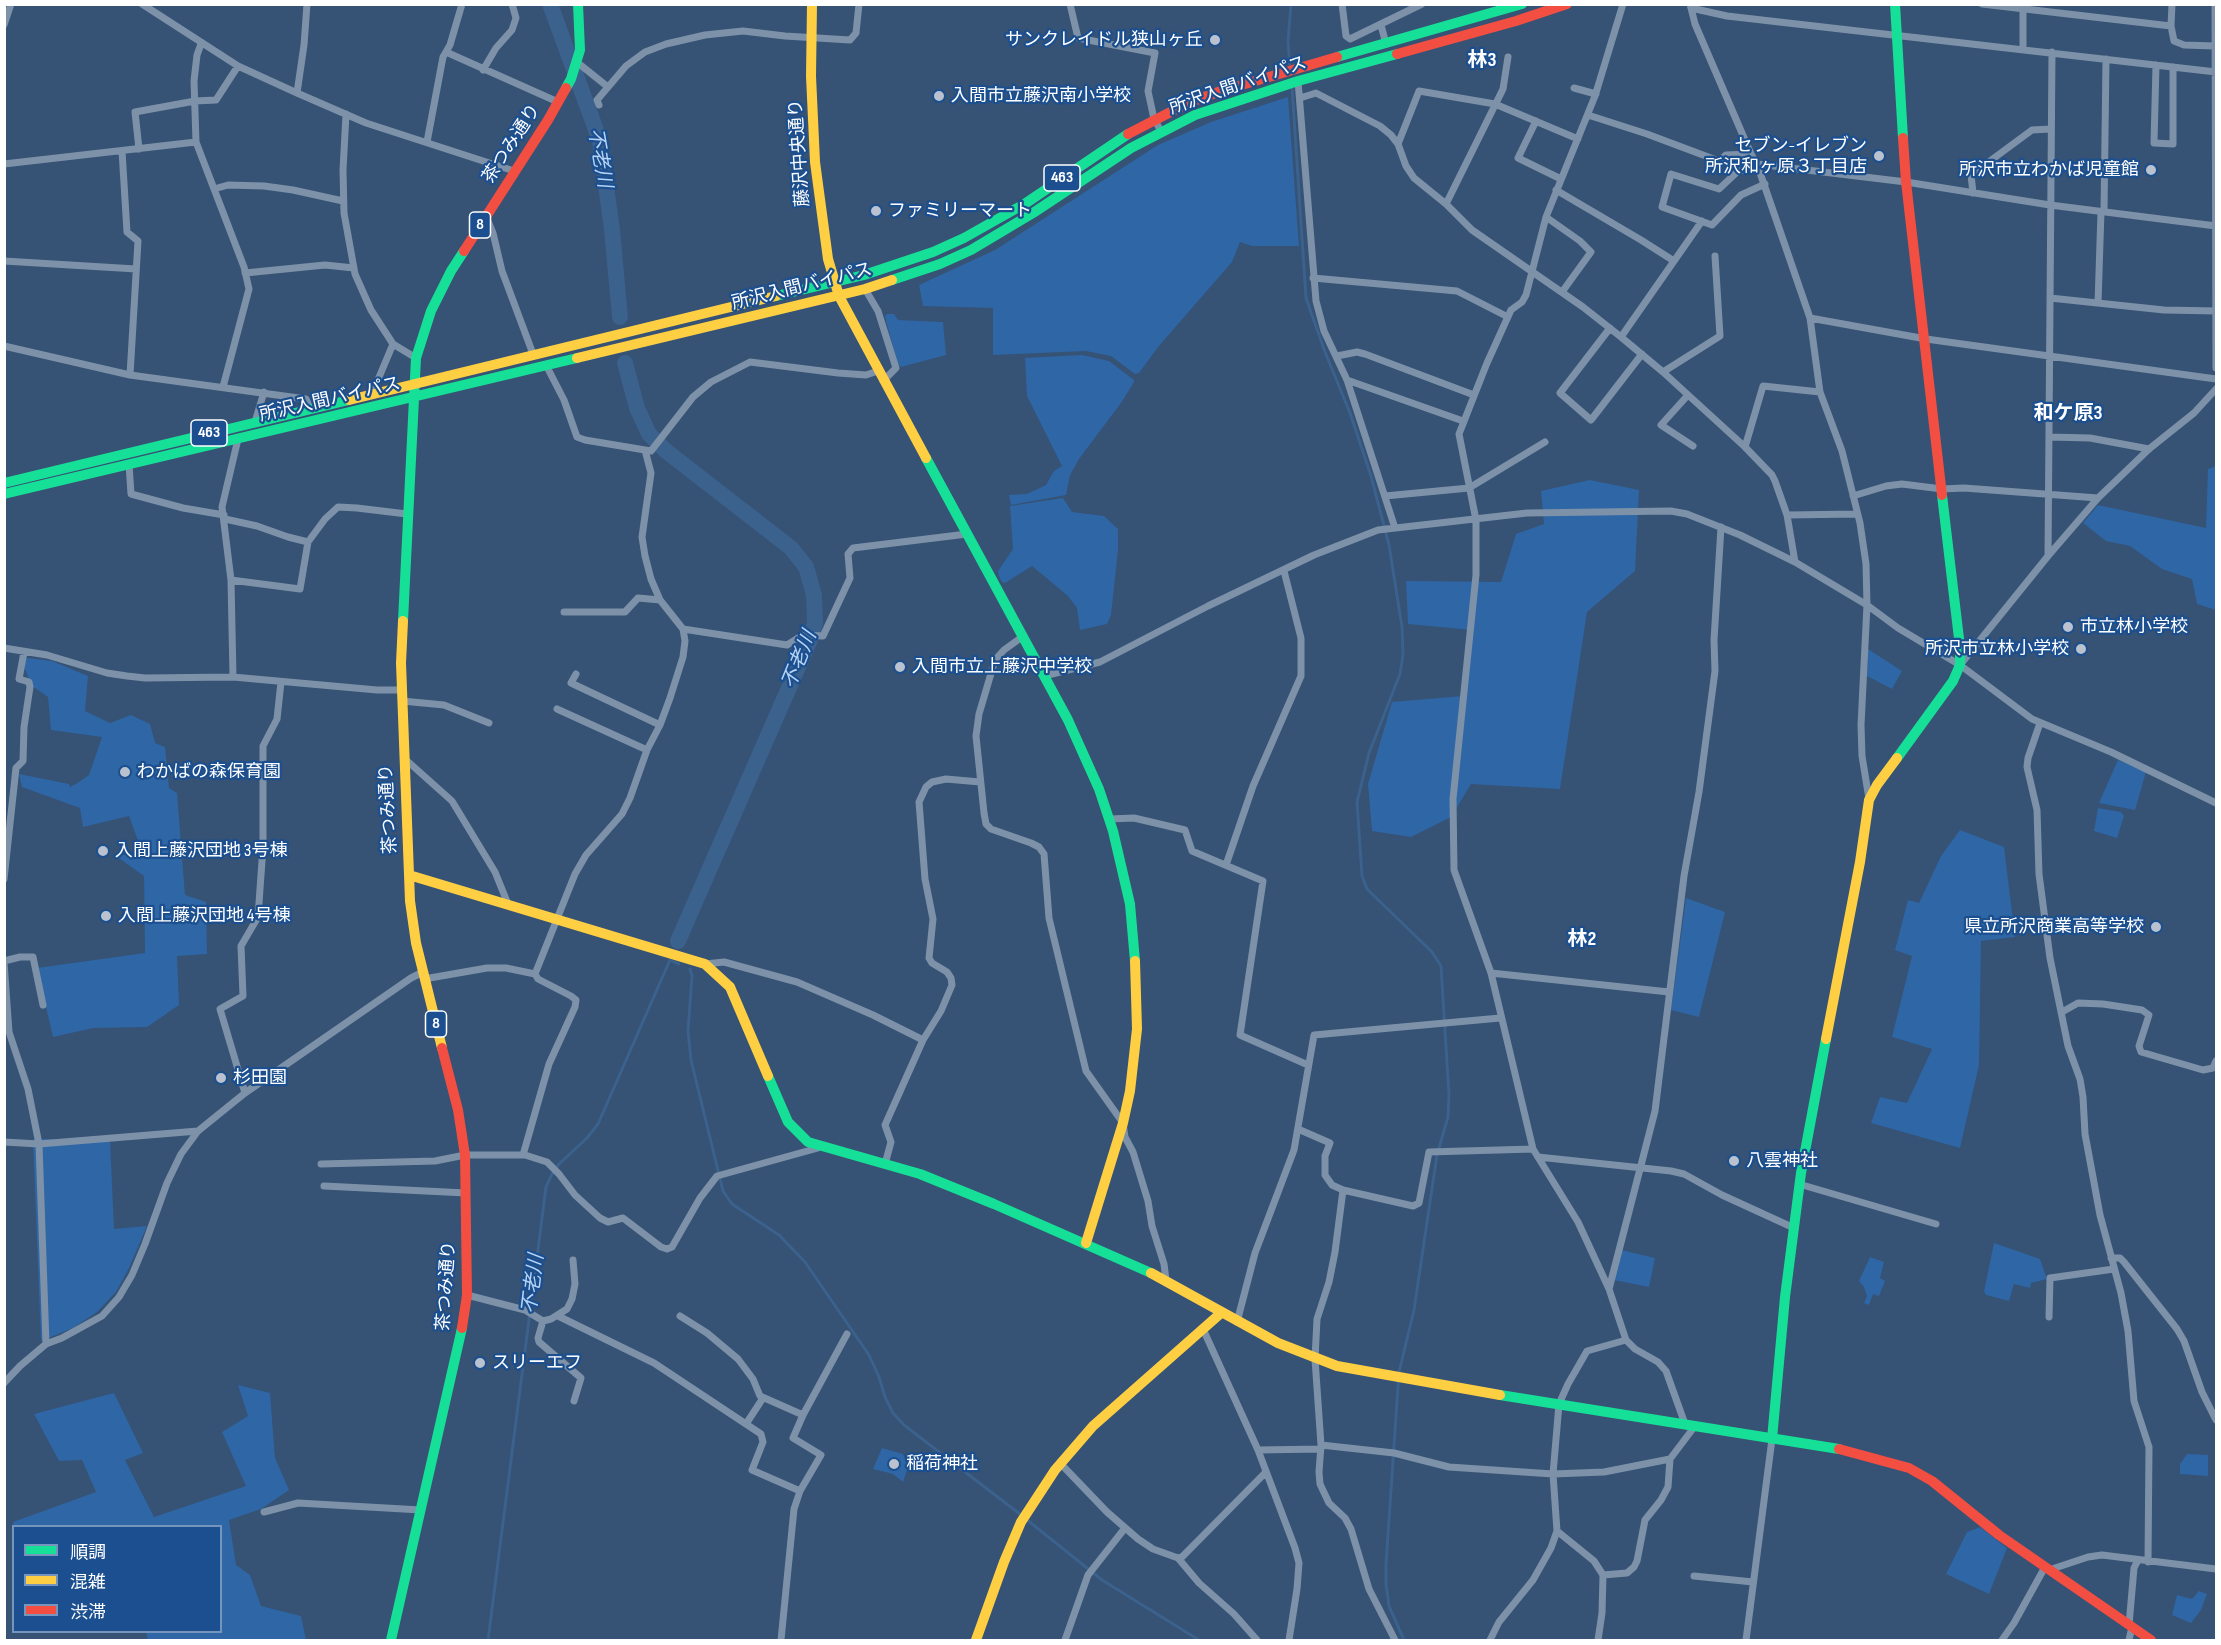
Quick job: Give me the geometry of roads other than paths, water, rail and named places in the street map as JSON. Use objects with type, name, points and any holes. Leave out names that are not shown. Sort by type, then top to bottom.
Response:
[{"type":"main road","name":"茶つみ通り","points":[[391,1641],[461,1338],[466,1295],[465,1155],[458,1110],[423,975],[412,922],[409,875],[401,696],[407,514],[416,358],[431,311],[440,292],[558,102],[578,63],[581,29],[578,4]]},
{"type":"main road","name":"藤沢中央通り","points":[[812,4],[815,162],[828,259],[839,296],[1068,720],[1099,789],[1109,819],[1130,904],[1136,961],[1137,1029],[1130,1091],[1123,1122],[1086,1244]]},
{"type":"main road","name":"所沢入間バイパス","points":[[4,494],[866,289],[940,264],[971,250],[1033,213],[1131,148],[1195,115],[1386,44],[1522,4]]},
{"type":"main road","name":"所沢入間バイパス","points":[[1296,79],[1516,21],[1567,4]]},
{"type":"main road","points":[[1772,1439],[1799,1184],[1869,800],[1877,785],[1953,681],[1960,665],[1960,647],[1926,339],[1906,182],[1895,4]]},
{"type":"main road","name":"所沢入間バイパス","points":[[4,483],[310,410],[414,382],[835,283],[900,264],[964,238],[1026,203],[1100,152],[1154,119],[1221,91],[1288,73],[1296,79]]},
{"type":"main road","points":[[409,875],[705,964],[730,987],[788,1122],[808,1142],[931,1178],[1166,1280],[1278,1343],[1316,1359],[1353,1370],[1842,1450],[1909,1468],[1944,1489],[1999,1535],[2151,1641]]},
{"type":"main road","points":[[976,1641],[1000,1572],[1024,1517],[1060,1463],[1093,1426],[1221,1312]]},
{"type":"street","points":[[4,25],[11,4]]},
{"type":"street","points":[[142,4],[154,8],[201,44],[238,66],[297,93],[366,123],[514,171]]},
{"type":"street","points":[[297,93],[307,4]]},
{"type":"street","points":[[427,142],[440,68],[462,4]]},
{"type":"street","points":[[483,70],[496,48],[512,30],[516,18],[512,4]]},
{"type":"street","points":[[599,105],[597,100],[626,66],[645,52],[666,44],[705,35],[743,31],[850,40],[856,33],[859,4]]},
{"type":"street","points":[[1070,4],[1078,38],[1155,53],[1149,92],[1154,119],[1161,131]]},
{"type":"street","points":[[1342,4],[1346,36],[1350,39],[1422,4]]},
{"type":"street","points":[[1399,4],[1400,14]]},
{"type":"street","points":[[1603,1575],[1618,1576],[1634,1567],[1645,1520],[1668,1487],[1670,1459],[1690,1425],[1666,1371],[1658,1362],[1635,1349],[1626,1340],[1609,1289],[1578,1222],[1533,1149],[1491,973],[1454,870],[1454,799],[1476,575],[1476,520],[1459,434],[1511,310],[1522,302],[1526,295],[1546,217],[1596,94],[1623,4]]},
{"type":"street","points":[[1982,4],[2171,26]]},
{"type":"street","points":[[2172,4],[2171,36],[2174,41],[2184,45],[2215,46]]},
{"type":"street","points":[[2215,4],[2217,368]]},
{"type":"street","points":[[1690,6],[1727,16],[2216,72]]},
{"type":"street","points":[[1690,6],[1695,24],[1765,184],[1810,318],[1820,392],[1842,451],[1853,496],[1866,564],[1867,605],[1861,725],[1869,800]]},
{"type":"street","points":[[2023,7],[2023,49]]},
{"type":"street","points":[[1381,25],[1386,44]]},
{"type":"street","points":[[201,44],[197,55],[194,81],[196,142],[249,289],[223,387]]},
{"type":"street","points":[[446,52],[558,102]]},
{"type":"street","points":[[2048,556],[2052,52]]},
{"type":"street","points":[[1446,204],[1503,89],[1508,57]]},
{"type":"street","points":[[2098,303],[2103,212],[2106,59]]},
{"type":"street","points":[[578,63],[608,87]]},
{"type":"street","points":[[2157,65],[2154,143],[2173,144],[2173,67]]},
{"type":"street","points":[[139,149],[135,112],[195,101],[216,100],[238,66]]},
{"type":"street","points":[[1296,79],[1300,98],[1316,301],[1324,331],[1347,380],[1395,528]]},
{"type":"street","points":[[1574,88],[1596,94]]},
{"type":"street","points":[[1398,144],[1419,91],[1495,104],[1578,140]]},
{"type":"street","points":[[1300,98],[1316,93],[1380,126],[1398,144],[1406,166],[1414,178],[1446,204],[1472,230],[1610,328],[1663,372],[1744,447],[1772,475],[1786,515],[1795,562]]},
{"type":"street","points":[[346,114],[344,213],[354,268],[371,310],[393,344],[416,358]]},
{"type":"street","points":[[1588,115],[1719,161],[1726,155],[1751,154]]},
{"type":"street","points":[[1536,121],[1518,158],[1561,179]]},
{"type":"street","points":[[1972,192],[1971,175],[2032,130],[2051,129]]},
{"type":"street","points":[[4,164],[196,142]]},
{"type":"street","points":[[122,151],[127,232],[138,241],[130,375]]},
{"type":"street","points":[[1765,184],[1741,195],[1712,225],[1662,207],[1671,174],[1719,189],[1736,173],[1757,164],[1906,182],[2050,205],[2216,226]]},
{"type":"street","points":[[214,189],[228,186],[264,186],[344,201]]},
{"type":"street","points":[[1556,190],[1674,261]]},
{"type":"street","points":[[486,216],[493,233],[502,271],[533,354]]},
{"type":"street","points":[[1546,217],[1580,241],[1591,252],[1562,292]]},
{"type":"street","points":[[1621,337],[1702,221]]},
{"type":"street","points":[[1663,372],[1720,336],[1715,256]]},
{"type":"street","points":[[4,261],[136,269]]},
{"type":"street","points":[[245,273],[326,265],[354,268]]},
{"type":"street","points":[[1313,278],[1457,291],[1508,317]]},
{"type":"street","points":[[546,365],[564,400],[577,437],[648,450],[660,440],[693,397],[727,372],[750,362],[881,376],[896,368],[878,311],[866,289]]},
{"type":"street","points":[[2050,298],[2164,310],[2216,311]]},
{"type":"street","points":[[1810,318],[1926,339],[2217,379]]},
{"type":"street","points":[[1610,328],[1560,393],[1591,420],[1642,354]]},
{"type":"street","points":[[372,394],[393,344]]},
{"type":"street","points":[[4,346],[130,375],[306,399],[310,410]]},
{"type":"street","points":[[1337,356],[1357,352],[1365,354],[1474,395]]},
{"type":"street","points":[[1347,380],[1464,421]]},
{"type":"street","points":[[1744,447],[1763,386],[1820,392]]},
{"type":"street","points":[[1960,665],[2098,498],[2149,449],[2194,413],[2217,389]]},
{"type":"street","points":[[255,422],[264,392]]},
{"type":"street","points":[[1688,396],[1661,425],[1693,446]]},
{"type":"street","points":[[2049,437],[2090,438],[2149,449]]},
{"type":"street","points":[[233,677],[231,580],[222,507],[239,438]]},
{"type":"street","points":[[1385,496],[1469,488],[1545,442]]},
{"type":"street","points":[[535,974],[580,865],[622,814],[647,750],[660,725],[683,657],[685,641],[683,629],[660,600],[651,579],[642,537],[651,473],[648,450]]},
{"type":"street","points":[[129,464],[131,494],[225,517],[308,542]]},
{"type":"street","points":[[1853,496],[1886,486],[1902,484],[1942,489],[1964,488],[2098,498]]},
{"type":"street","points":[[231,580],[300,589],[308,542],[338,507],[357,507],[407,514]]},
{"type":"street","points":[[1044,676],[1100,662],[1314,555],[1378,530],[1527,513],[1671,511],[1687,513],[1795,562],[1960,665],[2040,723],[2111,752],[2217,803]]},
{"type":"street","points":[[1786,515],[1857,514]]},
{"type":"street","points":[[1609,1289],[1655,1111],[1669,992],[1715,671],[1714,640],[1721,527]]},
{"type":"street","points":[[683,629],[787,645],[802,635],[823,636],[850,578],[848,554],[853,548],[967,534]]},
{"type":"street","points":[[1226,865],[1253,786],[1301,676],[1301,638],[1284,571]]},
{"type":"street","points":[[564,612],[625,612],[638,598],[660,600]]},
{"type":"street","points":[[1022,637],[994,660],[978,725],[976,736],[986,824],[998,832],[1039,847],[1044,854],[1049,918],[1086,1071],[1123,1122],[1125,1137],[1133,1152],[1148,1201],[1166,1280]]},
{"type":"street","points":[[4,648],[47,655],[117,675],[145,678],[233,677],[377,690],[444,705],[489,723]]},
{"type":"street","points":[[4,879],[16,768],[23,761],[24,727],[30,687],[29,682],[19,679],[24,652]]},
{"type":"street","points":[[576,675],[571,683],[660,725]]},
{"type":"street","points":[[245,1094],[220,1009],[243,996],[241,946],[258,917],[262,847],[263,746],[277,719],[281,682]]},
{"type":"street","points":[[557,709],[647,750]]},
{"type":"street","points":[[2040,723],[2028,758],[2028,775],[2037,810],[2039,874],[2050,958],[2068,1046],[2083,1097],[2085,1134],[2100,1215],[2128,1330],[2134,1401],[2149,1447],[2148,1562]]},
{"type":"street","points":[[403,757],[452,801],[495,872],[508,905]]},
{"type":"street","points":[[885,1164],[891,1142],[885,1125],[923,1040],[952,985],[947,972],[932,963],[929,958],[933,919],[925,879],[920,802],[926,788],[932,782],[945,779],[980,782]]},
{"type":"street","points":[[1109,819],[1134,818],[1185,830],[1192,851],[1263,881],[1240,1035],[1308,1065]]},
{"type":"street","points":[[43,1005],[33,957],[20,957],[4,962],[9,1032],[28,1089],[39,1144],[46,1344]]},
{"type":"street","points":[[705,964],[724,962],[797,982],[873,1015],[923,1040]]},
{"type":"street","points":[[4,1383],[46,1344],[102,1316],[119,1297],[132,1275],[167,1183],[181,1154],[198,1131],[245,1094],[411,978],[487,968],[506,968],[535,974],[538,979],[574,997],[577,1003],[549,1064],[522,1155]]},
{"type":"street","points":[[1491,973],[1669,992]]},
{"type":"street","points":[[2062,1012],[2078,1003],[2142,1010],[2149,1015],[2139,1046],[2141,1052],[2203,1070],[2212,1068],[2217,1061]]},
{"type":"street","points":[[1237,1322],[1255,1253],[1294,1150],[1314,1035],[1500,1018]]},
{"type":"street","points":[[1298,1129],[1330,1143],[1325,1156],[1325,1175],[1332,1185],[1343,1190],[1413,1206],[1419,1203],[1429,1152],[1533,1149]]},
{"type":"street","points":[[4,1142],[39,1144],[198,1131]]},
{"type":"street","points":[[321,1164],[435,1161],[465,1155],[522,1155],[547,1162],[575,1195],[600,1218],[608,1222],[623,1218],[666,1249],[672,1247],[700,1198],[719,1175],[820,1147]]},
{"type":"street","points":[[1538,1157],[1684,1174],[1722,1195],[1794,1228]]},
{"type":"street","points":[[1799,1184],[1936,1224]]},
{"type":"street","points":[[324,1186],[466,1193]]},
{"type":"street","points":[[1343,1190],[1329,1282],[1317,1318],[1320,1484],[1329,1503],[1346,1518],[1352,1529],[1369,1589],[1395,1641]]},
{"type":"street","points":[[2111,1258],[2120,1258],[2124,1262],[2177,1329],[2184,1341],[2202,1392],[2217,1420]]},
{"type":"street","points":[[543,1321],[558,1316],[567,1309],[572,1299],[575,1284],[573,1260]]},
{"type":"street","points":[[2049,1317],[2050,1278],[2114,1269]]},
{"type":"street","points":[[466,1295],[525,1310],[543,1321]]},
{"type":"street","points":[[558,1316],[654,1363],[761,1434],[764,1442],[752,1470],[800,1491]]},
{"type":"street","points":[[680,1316],[707,1333],[738,1359],[753,1379],[760,1396],[804,1414]]},
{"type":"street","points":[[543,1321],[539,1342],[581,1378],[574,1401]]},
{"type":"street","points":[[1203,1329],[1258,1450],[1295,1548],[1299,1563],[1289,1641]]},
{"type":"street","points":[[781,1641],[794,1509],[800,1491],[821,1455],[793,1438],[847,1334]]},
{"type":"street","points":[[1490,1641],[1499,1623],[1533,1580],[1551,1548],[1557,1531],[1553,1474],[1559,1404],[1568,1384],[1587,1351],[1626,1340]]},
{"type":"street","points":[[746,1424],[763,1398]]},
{"type":"street","points":[[1746,1641],[1772,1439]]},
{"type":"street","points":[[1258,1450],[1321,1447],[1394,1453],[1449,1467],[1553,1474],[1604,1472],[1670,1459]]},
{"type":"street","points":[[1060,1463],[1125,1528],[1153,1549],[1178,1558],[1199,1583],[1234,1614],[1257,1641]]},
{"type":"street","points":[[1178,1558],[1182,1557],[1266,1472]]},
{"type":"street","points":[[264,1512],[298,1503],[421,1510]]},
{"type":"street","points":[[1065,1641],[1088,1575],[1125,1528]]},
{"type":"street","points":[[1557,1531],[1594,1561],[1603,1575],[1602,1613],[1598,1641]]},
{"type":"street","points":[[2002,1641],[2047,1568],[2102,1555],[2148,1562],[2159,1560],[2217,1569]]},
{"type":"street","points":[[2129,1641],[2134,1568],[2138,1560]]},
{"type":"street","points":[[1694,1576],[1753,1582]]},
{"type":"waterway","name":"不老川","points":[[550,4],[600,141],[612,230],[620,317]]},
{"type":"waterway","points":[[1290,68],[1288,41],[1291,4]]},
{"type":"waterway","points":[[1292,87],[1306,298],[1350,413],[1371,476],[1389,545],[1402,627],[1403,655],[1400,674],[1369,753],[1357,802],[1362,876],[1367,889],[1432,952],[1441,966],[1449,1095],[1448,1117],[1437,1155],[1414,1310],[1399,1372],[1386,1564],[1389,1606],[1404,1640]]},
{"type":"waterway","name":"不老川","points":[[625,363],[637,408],[649,434],[666,451],[791,548],[806,567],[814,595],[815,623],[809,642],[678,941]]},
{"type":"waterway","name":"不老川","points":[[488,1640],[546,1187],[559,1164],[587,1138],[598,1124],[670,960],[679,964]]},
{"type":"waterway","points":[[690,969],[692,976],[688,1031],[691,1060],[723,1191],[732,1204],[779,1235],[805,1262],[869,1355],[885,1397],[893,1413],[904,1425],[1021,1515]]},
{"type":"waterway","points":[[1026,1519],[1102,1580],[1199,1640]]},
{"type":"place","name":"サンクレイドル狭山ヶ丘","points":[[1215,40]]},
{"type":"place","name":"入間市立藤沢南小学校","points":[[939,96]]},
{"type":"place","name":"セブン-イレブン 所沢和ヶ原３丁目店","points":[[1879,156]]},
{"type":"place","name":"所沢市立わかば児童館","points":[[2151,170]]},
{"type":"place","name":"ファミリーマート","points":[[876,211]]},
{"type":"place","name":"市立林小学校","points":[[2068,627]]},
{"type":"place","name":"所沢市立林小学校","points":[[2081,649]]},
{"type":"place","name":"入間市立上藤沢中学校","points":[[900,667]]},
{"type":"place","name":"わかばの森保育園","points":[[125,772]]},
{"type":"place","name":"入間上藤沢団地 3号棟","points":[[103,851]]},
{"type":"place","name":"入間上藤沢団地 4号棟","points":[[106,916]]},
{"type":"place","name":"県立所沢商業高等学校","points":[[2156,927]]},
{"type":"place","name":"杉田園","points":[[221,1078]]},
{"type":"place","name":"八雲神社","points":[[1734,1161]]},
{"type":"place","name":"スリーエフ","points":[[480,1363]]},
{"type":"place","name":"稲荷神社","points":[[894,1464]]},
{"type":"district","name":"林3","points":[[1482,61]]},
{"type":"district","name":"和ケ原3","points":[[2068,414]]},
{"type":"district","name":"林2","points":[[1582,940]]}]
